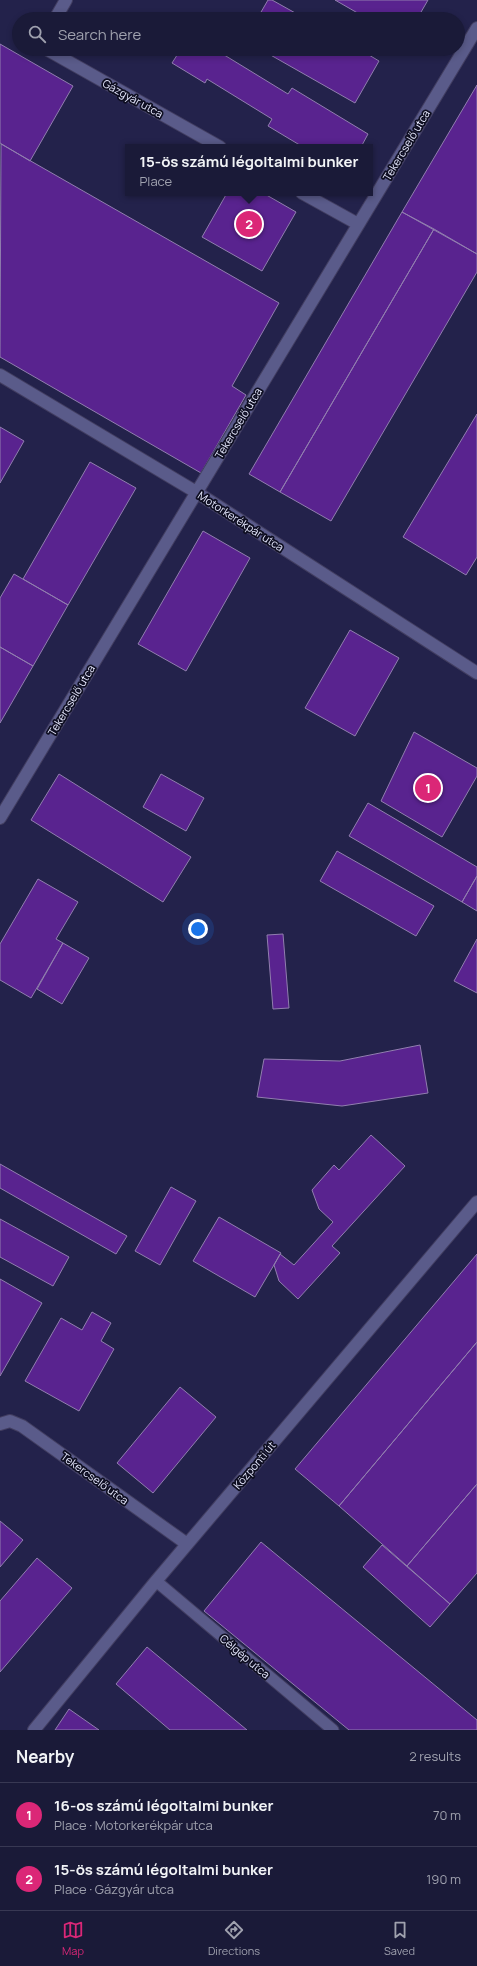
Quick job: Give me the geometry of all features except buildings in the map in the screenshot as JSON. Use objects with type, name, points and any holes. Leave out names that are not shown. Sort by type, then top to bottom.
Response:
[{"type":"street","points":[[59,12],[66,0]]},
{"type":"street","name":"Tekercselő utca","points":[[465,48],[477,28]]},
{"type":"street","name":"Gázgyár utca","points":[[58,56],[215,144]]},
{"type":"street","name":"Tekercselő utca","points":[[0,818],[460,56]]},
{"type":"street","points":[[307,196],[358,224]]},
{"type":"street","name":"Motorkerékpár utca","points":[[0,375],[196,492],[477,673]]},
{"type":"street","name":"Központi út","points":[[34,1730],[187,1544],[477,1202]]},
{"type":"street","name":"Tekercselő utca","points":[[0,1424],[10,1421],[22,1426],[187,1544]]},
{"type":"lane","name":"Célgép utca","points":[[156,1581],[333,1730]]},
{"type":"place","name":"15-ös számú légoltalmi bunker","points":[[249,224]]},
{"type":"place","name":"16-os számú légoltalmi bunker","points":[[428,788]]}]
